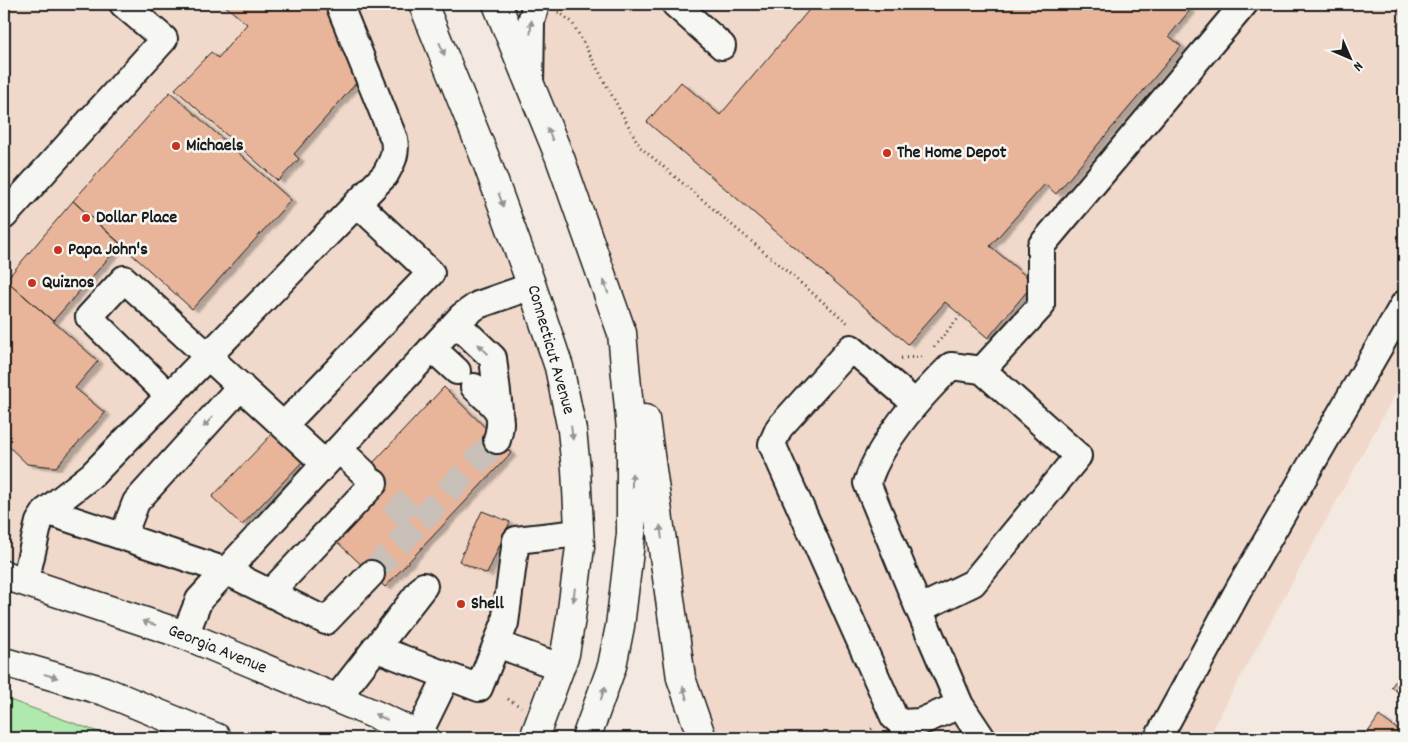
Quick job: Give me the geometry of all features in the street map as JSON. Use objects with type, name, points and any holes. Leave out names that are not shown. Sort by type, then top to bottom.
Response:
[{"type":"main road","name":"Connecticut Avenue","points":[[423,4],[486,160],[532,286],[566,398],[576,469],[580,548],[571,618],[560,667],[534,738]]},
{"type":"main road","points":[[497,4],[560,158],[622,333],[644,414],[681,678],[702,738]]},
{"type":"main road","points":[[586,738],[612,666],[620,626],[631,534],[631,430],[622,333]]},
{"type":"main road","name":"Georgia Avenue","points":[[14,579],[185,635],[337,698],[421,737]]},
{"type":"main road","points":[[9,668],[104,691],[217,738]]},
{"type":"lane","points":[[4,216],[164,39],[123,4]]},
{"type":"lane","points":[[14,579],[39,522],[46,511],[92,475],[384,175],[394,158],[396,150],[365,65],[339,4]]},
{"type":"lane","points":[[674,4],[722,46]]},
{"type":"lane","points":[[982,370],[1041,306],[1041,246],[1244,4]]},
{"type":"lane","points":[[530,86],[531,22],[546,8]]},
{"type":"lane","points":[[284,425],[431,273],[357,203]]},
{"type":"lane","points":[[169,396],[89,317],[124,279],[284,425],[332,457],[369,478],[270,593]]},
{"type":"lane","points":[[185,635],[199,600],[456,323],[478,305],[532,286]]},
{"type":"lane","points":[[1159,737],[1239,589],[1404,304]]},
{"type":"lane","points":[[456,323],[493,358],[502,423],[497,440]]},
{"type":"lane","points":[[432,348],[499,410]]},
{"type":"lane","points":[[915,403],[851,348],[779,428],[772,444],[894,717],[901,723],[920,722],[960,706]]},
{"type":"lane","points":[[919,609],[973,583],[1078,456],[982,370],[951,366],[915,403],[875,461],[867,483],[919,609],[960,706],[982,738]]},
{"type":"lane","points":[[123,536],[136,502],[241,386]]},
{"type":"lane","points":[[46,511],[226,571],[326,621],[371,574]]},
{"type":"lane","points":[[375,648],[479,688],[505,623],[516,540],[579,533]]},
{"type":"lane","points":[[337,698],[424,586]]},
{"type":"lane","points":[[497,644],[560,667]]},
{"type":"lane","points":[[421,737],[447,676]]},
{"type":"path","points":[[546,8],[572,22],[640,148],[853,326]]},
{"type":"path","points":[[932,350],[960,316]]},
{"type":"path","points":[[896,358],[926,357]]},
{"type":"shaded area","points":[[4,4],[423,4],[559,367],[580,547],[534,738],[425,738],[4,575]]},
{"type":"shaded area","points":[[497,4],[1404,4],[1404,378],[1217,720],[1210,738],[702,738],[644,413]]},
{"type":"green space","points":[[4,698],[115,738],[4,738]]},
{"type":"building","points":[[223,4],[324,4],[357,82],[294,154],[299,159],[278,181],[175,89],[211,52],[218,58],[247,24]]},
{"type":"building","name":"The Home Depot","points":[[814,4],[1182,4],[1190,10],[1169,36],[1181,46],[1056,194],[1045,184],[990,246],[1034,283],[988,338],[945,302],[908,344],[647,122],[681,82],[720,115]]},
{"type":"building","name":"Michaels","points":[[170,92],[291,200],[192,309],[73,201]]},
{"type":"building","points":[[73,201],[121,244],[53,321],[6,280]]},
{"type":"building","points":[[6,280],[98,361],[75,388],[105,413],[56,467],[27,464],[4,442],[4,283]]},
{"type":"building","points":[[444,387],[511,453],[385,587],[317,523]]},
{"type":"building","points":[[273,433],[303,461],[242,525],[212,497]]},
{"type":"building","points":[[482,511],[510,522],[487,574],[459,561]]},
{"type":"building","points":[[1404,670],[1404,696],[1391,687]]},
{"type":"building","points":[[1379,716],[1404,734],[1402,738],[1364,738]]},
{"type":"tunnel","points":[[364,473],[417,524],[497,440]]},
{"type":"tunnel","points":[[371,574],[417,524]]},
{"type":"place","name":"Michaels","points":[[176,146]]},
{"type":"place","name":"The Home Depot","points":[[887,153]]},
{"type":"place","name":"Dollar Place","points":[[86,218]]},
{"type":"place","name":"Papa John's","points":[[58,250]]},
{"type":"place","name":"Quiznos","points":[[32,283]]},
{"type":"place","name":"Shell","points":[[461,604]]}]
